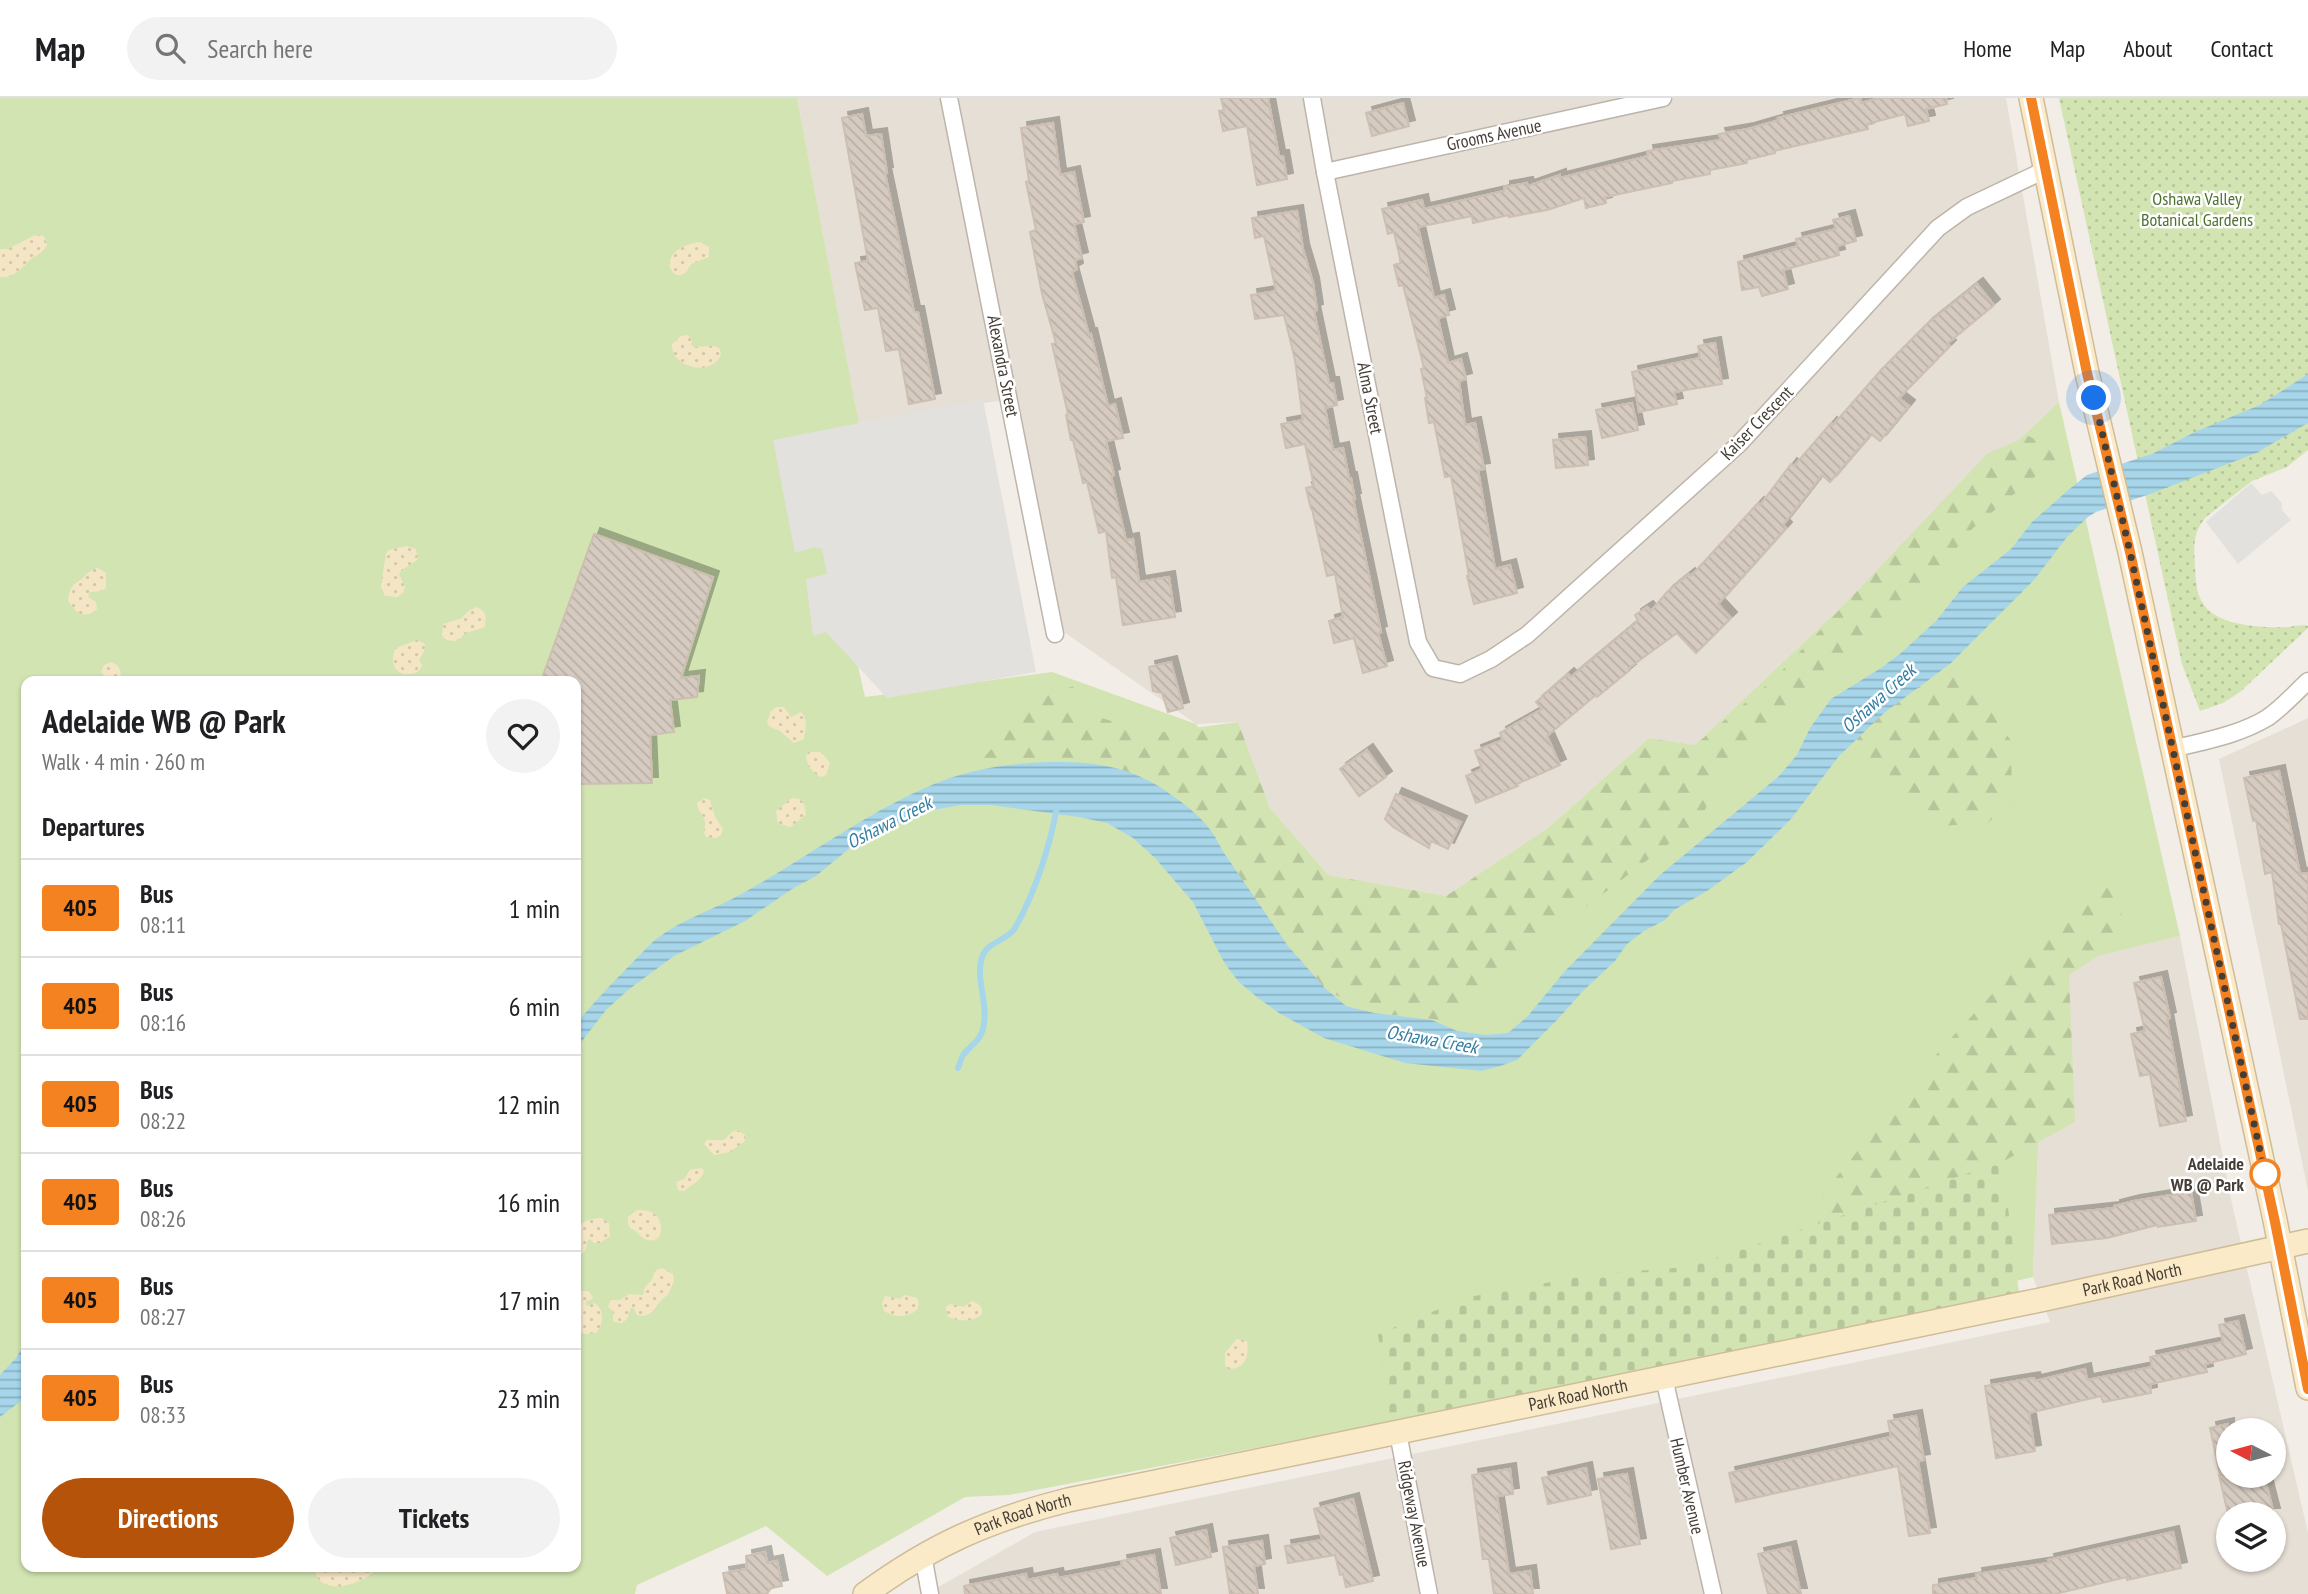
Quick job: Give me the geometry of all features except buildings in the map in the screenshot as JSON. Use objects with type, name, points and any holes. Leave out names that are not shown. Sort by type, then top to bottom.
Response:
[{"type":"main road","points":[[2031,98],[2087,373],[2173,749],[2308,1388]]},
{"type":"main road","name":"Park Road North","points":[[865,1594],[923,1555],[999,1520],[1102,1492],[2031,1302],[2308,1241]]},
{"type":"street","name":"Alexandra Street","points":[[949,98],[1055,634]]},
{"type":"street","name":"Alma Street","points":[[1312,98],[1418,642],[1433,668],[1460,674]]},
{"type":"street","name":"Grooms Avenue","points":[[1325,172],[1663,98]]},
{"type":"street","name":"Kaiser Crescent","points":[[1460,674],[1491,659],[1527,635],[1739,444],[1938,228],[1967,207],[2047,169]]},
{"type":"street","points":[[2173,749],[2251,726],[2269,716],[2308,681]]},
{"type":"street","name":"Humber Avenue","points":[[1664,1378],[1713,1594]]},
{"type":"street","name":"Ridgeway Avenue","points":[[1398,1433],[1429,1594]]},
{"type":"street","points":[[923,1555],[930,1594]]},
{"type":"shaded area","points":[[797,98],[2006,98],[2059,402],[1695,745],[1649,738],[1548,828],[1446,896],[1328,875],[1270,808],[1238,722],[1196,724],[1054,625],[1010,399],[859,423]]},
{"type":"shaded area","points":[[983,399],[1036,672],[887,698],[826,632],[813,636],[806,579],[827,574],[822,549],[814,547],[795,553],[773,440]]},
{"type":"shaded area","points":[[2251,483],[2262,495],[2271,491],[2282,503],[2282,510],[2291,520],[2238,564],[2206,522]]},
{"type":"shaded area","points":[[2308,718],[2308,1191],[2219,759]]},
{"type":"shaded area","points":[[2180,936],[2232,1204],[2281,1418],[2216,1418],[2216,1488],[2286,1488],[2286,1438],[2308,1533],[2308,1594],[926,1594],[1035,1532],[2050,1322],[2033,1277],[2045,969]]},
{"type":"green space","points":[[0,98],[797,98],[859,423],[810,453],[865,697],[1052,672],[1196,724],[1312,868],[1408,917],[1491,925],[1695,745],[2059,402],[2180,936],[2045,969],[2033,1277],[1542,1393],[1009,1495],[965,1497],[827,1576],[766,1526],[637,1585],[635,1594],[0,1594]]},
{"type":"green space","name":"Oshawa Valley Botanical Gardens","points":[[2059,98],[2308,98],[2308,450],[2287,467],[2252,481],[2206,517],[2196,535],[2194,554],[2198,592],[2201,601],[2211,612],[2230,621],[2254,626],[2305,625],[2308,628],[2240,692],[2223,703],[2200,711],[2182,664]]},
{"type":"green space","points":[[2029,436],[2061,455],[1973,528],[1908,606],[1719,783],[1699,821],[1541,941],[1453,1021],[1373,1013],[1264,960],[1130,804],[983,758],[1041,696],[1074,686],[1084,712],[1150,734],[1238,722],[1270,808],[1328,875],[1446,896],[1548,828],[1649,738],[1695,745],[1775,678],[1988,453]]},
{"type":"green space","points":[[1943,642],[2011,741],[2012,799],[1988,823],[1938,826],[1891,789],[1847,725]]},
{"type":"green space","points":[[2117,871],[2124,938],[2069,975],[2075,1122],[1811,1261],[1824,1192],[1941,1049],[2076,904]]},
{"type":"green space","points":[[2002,1162],[2021,1308],[1393,1439],[1378,1334],[1469,1297],[1596,1274],[1689,1267]]},
{"type":"sand","points":[[35,235],[44,236],[47,245],[44,250],[20,270],[0,277],[0,249],[8,249]]},
{"type":"sand","points":[[700,242],[709,247],[709,257],[691,264],[685,273],[674,273],[670,268],[670,261],[674,253]]},
{"type":"sand","points":[[687,335],[692,339],[691,345],[694,347],[719,348],[721,354],[717,361],[702,368],[685,364],[678,359],[673,353],[672,344],[681,336]]},
{"type":"sand","points":[[406,546],[416,549],[418,559],[399,574],[405,587],[403,593],[397,597],[385,596],[381,587],[386,553]]},
{"type":"sand","points":[[98,568],[106,573],[106,588],[90,592],[88,597],[96,602],[97,609],[89,614],[81,614],[68,600],[70,591],[89,572]]},
{"type":"sand","points":[[477,607],[485,615],[485,627],[466,633],[457,641],[445,640],[442,635],[443,624],[462,618]]},
{"type":"sand","points":[[417,640],[425,644],[419,660],[422,665],[420,670],[407,674],[398,671],[393,661],[396,648]]},
{"type":"sand","points":[[111,662],[116,664],[121,676],[103,676],[101,672],[104,665]]},
{"type":"sand","points":[[776,707],[784,707],[791,717],[801,712],[806,721],[804,739],[794,743],[769,726],[767,722],[771,711]]},
{"type":"sand","points":[[809,752],[821,752],[830,763],[826,775],[821,777],[810,768],[806,756]]},
{"type":"sand","points":[[705,798],[710,800],[715,817],[723,829],[721,835],[716,838],[706,837],[705,822],[698,809],[697,803]]},
{"type":"sand","points":[[792,798],[800,799],[806,815],[790,827],[778,823],[776,811]]},
{"type":"sand","points":[[737,1130],[745,1135],[745,1141],[730,1152],[714,1155],[704,1144],[707,1140],[724,1140]]},
{"type":"sand","points":[[690,1170],[704,1170],[699,1179],[684,1191],[678,1190],[676,1182],[684,1179]]},
{"type":"sand","points":[[637,1210],[650,1211],[657,1216],[661,1231],[657,1238],[646,1239],[630,1228],[628,1217]]},
{"type":"sand","points":[[601,1218],[609,1223],[610,1236],[600,1243],[588,1240],[585,1251],[581,1254],[581,1224]]},
{"type":"sand","points":[[662,1268],[673,1274],[674,1281],[668,1295],[648,1315],[637,1315],[633,1307],[622,1323],[613,1322],[613,1311],[608,1307],[611,1300],[620,1300],[629,1294],[643,1295],[656,1270]]},
{"type":"sand","points":[[581,1291],[588,1291],[593,1297],[586,1301],[586,1306],[594,1303],[602,1313],[599,1330],[585,1334],[581,1332]]},
{"type":"sand","points":[[905,1295],[917,1298],[917,1310],[901,1316],[884,1311],[882,1303],[885,1296],[900,1299]]},
{"type":"sand","points":[[972,1301],[982,1309],[982,1314],[978,1317],[965,1320],[948,1317],[946,1307],[950,1304],[964,1307]]},
{"type":"sand","points":[[1237,1339],[1247,1341],[1247,1356],[1239,1367],[1228,1369],[1225,1365],[1225,1353]]},
{"type":"sand","points":[[314,1572],[374,1572],[362,1580],[346,1585],[330,1586],[318,1579]]},
{"type":"water","name":"Oshawa Creek","points":[[2308,374],[2308,423],[2256,453],[2088,517],[2067,537],[2034,580],[1950,664],[1884,713],[1839,756],[1791,819],[1747,862],[1627,944],[1615,961],[1517,1060],[1482,1071],[1405,1063],[1324,1038],[1279,1013],[1239,982],[1225,964],[1193,902],[1155,858],[1133,838],[1107,823],[991,805],[960,805],[933,810],[881,829],[856,843],[816,876],[745,921],[674,956],[606,1010],[581,1042],[581,1018],[647,947],[666,932],[745,892],[861,821],[934,784],[995,767],[1058,762],[1098,764],[1124,770],[1148,780],[1188,807],[1217,839],[1288,946],[1325,988],[1346,1006],[1374,1013],[1432,1020],[1457,1031],[1485,1035],[1508,1033],[1527,1017],[1565,971],[1660,875],[1779,776],[1797,755],[1810,728],[1831,699],[1901,653],[1936,621],[1963,587],[2011,549],[2032,522],[2067,491],[2087,475],[2152,454],[2197,431],[2260,405]]},
{"type":"water","points":[[21,1350],[21,1401],[0,1417],[0,1375]]},
{"type":"waterway","points":[[958,1068],[963,1055],[979,1038],[983,1029],[985,1015],[980,971],[983,955],[989,947],[1015,928],[1041,869],[1057,807]]},
{"type":"bus line","name":"405","points":[[2031,98],[2087,373],[2130,552],[2288,1283],[2308,1389]]},
{"type":"place","name":"Adelaide WB @ Park","points":[[2265,1174]]},
{"type":"route","points":[[2094,398],[2265,1174]]}]
